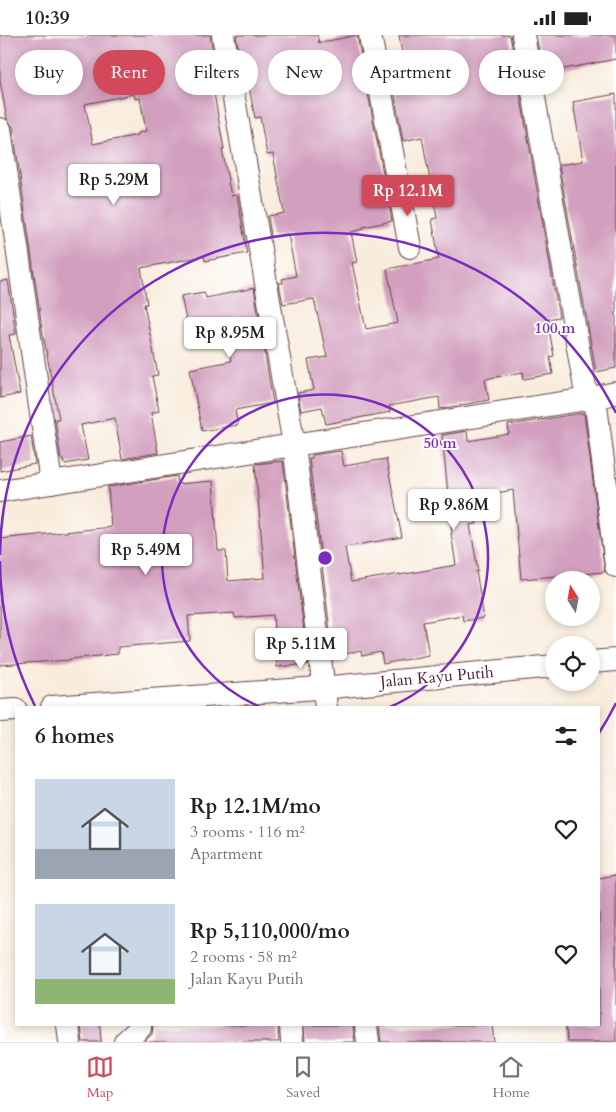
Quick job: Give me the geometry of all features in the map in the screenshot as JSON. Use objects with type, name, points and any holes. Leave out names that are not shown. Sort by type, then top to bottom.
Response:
[{"type":"street","points":[[223,35],[294,445],[325,697]]},
{"type":"street","points":[[370,35],[410,247]]},
{"type":"street","points":[[523,35],[600,397],[616,566]]},
{"type":"street","points":[[0,129],[51,483]]},
{"type":"street","points":[[0,491],[600,397]]},
{"type":"street","points":[[600,661],[616,660]]},
{"type":"street","name":"Jalan Kayu Putih","points":[[82,706],[325,697],[332,687],[545,667]]},
{"type":"street","points":[[0,711],[15,710]]},
{"type":"street","points":[[68,1026],[70,1042]]},
{"type":"street","points":[[125,1042],[140,1026]]},
{"type":"street","points":[[291,1026],[292,1042]]},
{"type":"street","points":[[366,1026],[368,1042]]},
{"type":"building","points":[[0,35],[210,35],[213,50],[175,50],[175,95],[214,95],[231,196],[237,195],[247,253],[205,261],[204,256],[141,268],[147,304],[144,304],[158,375],[152,376],[159,411],[151,413],[158,453],[122,459],[115,418],[81,425],[88,460],[64,464],[63,459],[61,459],[55,419],[59,419],[42,329],[13,127],[7,119],[0,81]],"holes":[[[93,50],[165,50],[165,95],[134,95],[135,99],[140,98],[146,131],[138,133],[138,135],[93,144],[85,104],[129,95],[93,95]]]},
{"type":"building","points":[[236,35],[317,35],[319,43],[357,35],[360,50],[352,50],[352,95],[368,95],[392,221],[363,227],[364,229],[351,232],[357,262],[352,263],[366,329],[398,323],[387,269],[439,259],[432,219],[437,218],[422,137],[403,141],[395,95],[469,95],[469,50],[402,50],[399,35],[510,35],[513,50],[479,50],[479,95],[520,95],[559,317],[547,319],[554,356],[550,357],[553,374],[524,379],[523,372],[485,379],[489,400],[440,409],[439,397],[389,406],[390,412],[326,424],[322,407],[301,411],[298,393],[314,390],[308,360],[327,357],[314,299],[283,304],[279,283],[283,283],[282,279],[296,276],[288,234],[271,237],[268,216],[284,213],[273,154],[267,155],[260,117],[255,118],[251,95],[258,95],[258,50],[239,50]]},
{"type":"building","points":[[536,35],[616,35],[616,59],[564,69],[564,50],[539,50]]},
{"type":"building","points":[[616,94],[616,368],[596,372],[559,165],[583,161],[573,102]]},
{"type":"building","points":[[8,280],[16,334],[9,335],[20,394],[0,398],[0,282]]},
{"type":"building","points":[[254,288],[273,403],[235,410],[238,425],[202,431],[190,369],[231,361],[223,321],[213,323],[212,320],[187,325],[181,296],[204,292],[206,298]]},
{"type":"building","points":[[584,413],[605,572],[545,571],[545,577],[521,579],[513,490],[474,497],[477,524],[470,525],[484,618],[463,621],[462,615],[423,622],[429,655],[383,664],[381,652],[362,656],[361,651],[333,656],[309,458],[312,458],[312,455],[341,451],[344,466],[386,459],[402,537],[345,547],[351,582],[400,575],[456,565],[451,533],[442,435],[467,431],[468,441],[509,434],[508,425]]},
{"type":"building","points":[[31,436],[35,464],[0,471],[0,442]]},
{"type":"building","points":[[283,461],[308,664],[277,667],[273,615],[235,618],[234,613],[188,616],[190,641],[118,647],[118,654],[70,660],[0,665],[0,539],[111,527],[108,487],[177,476],[178,484],[213,481],[218,551],[226,551],[228,581],[265,578],[255,464]]},
{"type":"building","points":[[616,875],[616,1042],[568,1042],[565,1026],[600,1026],[600,878]]},
{"type":"building","points":[[81,1026],[100,1026],[101,1042],[83,1042]]},
{"type":"building","points":[[153,1026],[278,1026],[279,1042],[144,1042],[152,1034]]},
{"type":"building","points":[[304,1026],[353,1026],[355,1042],[305,1042]]},
{"type":"building","points":[[379,1026],[492,1026],[494,1042],[381,1042]]}]
